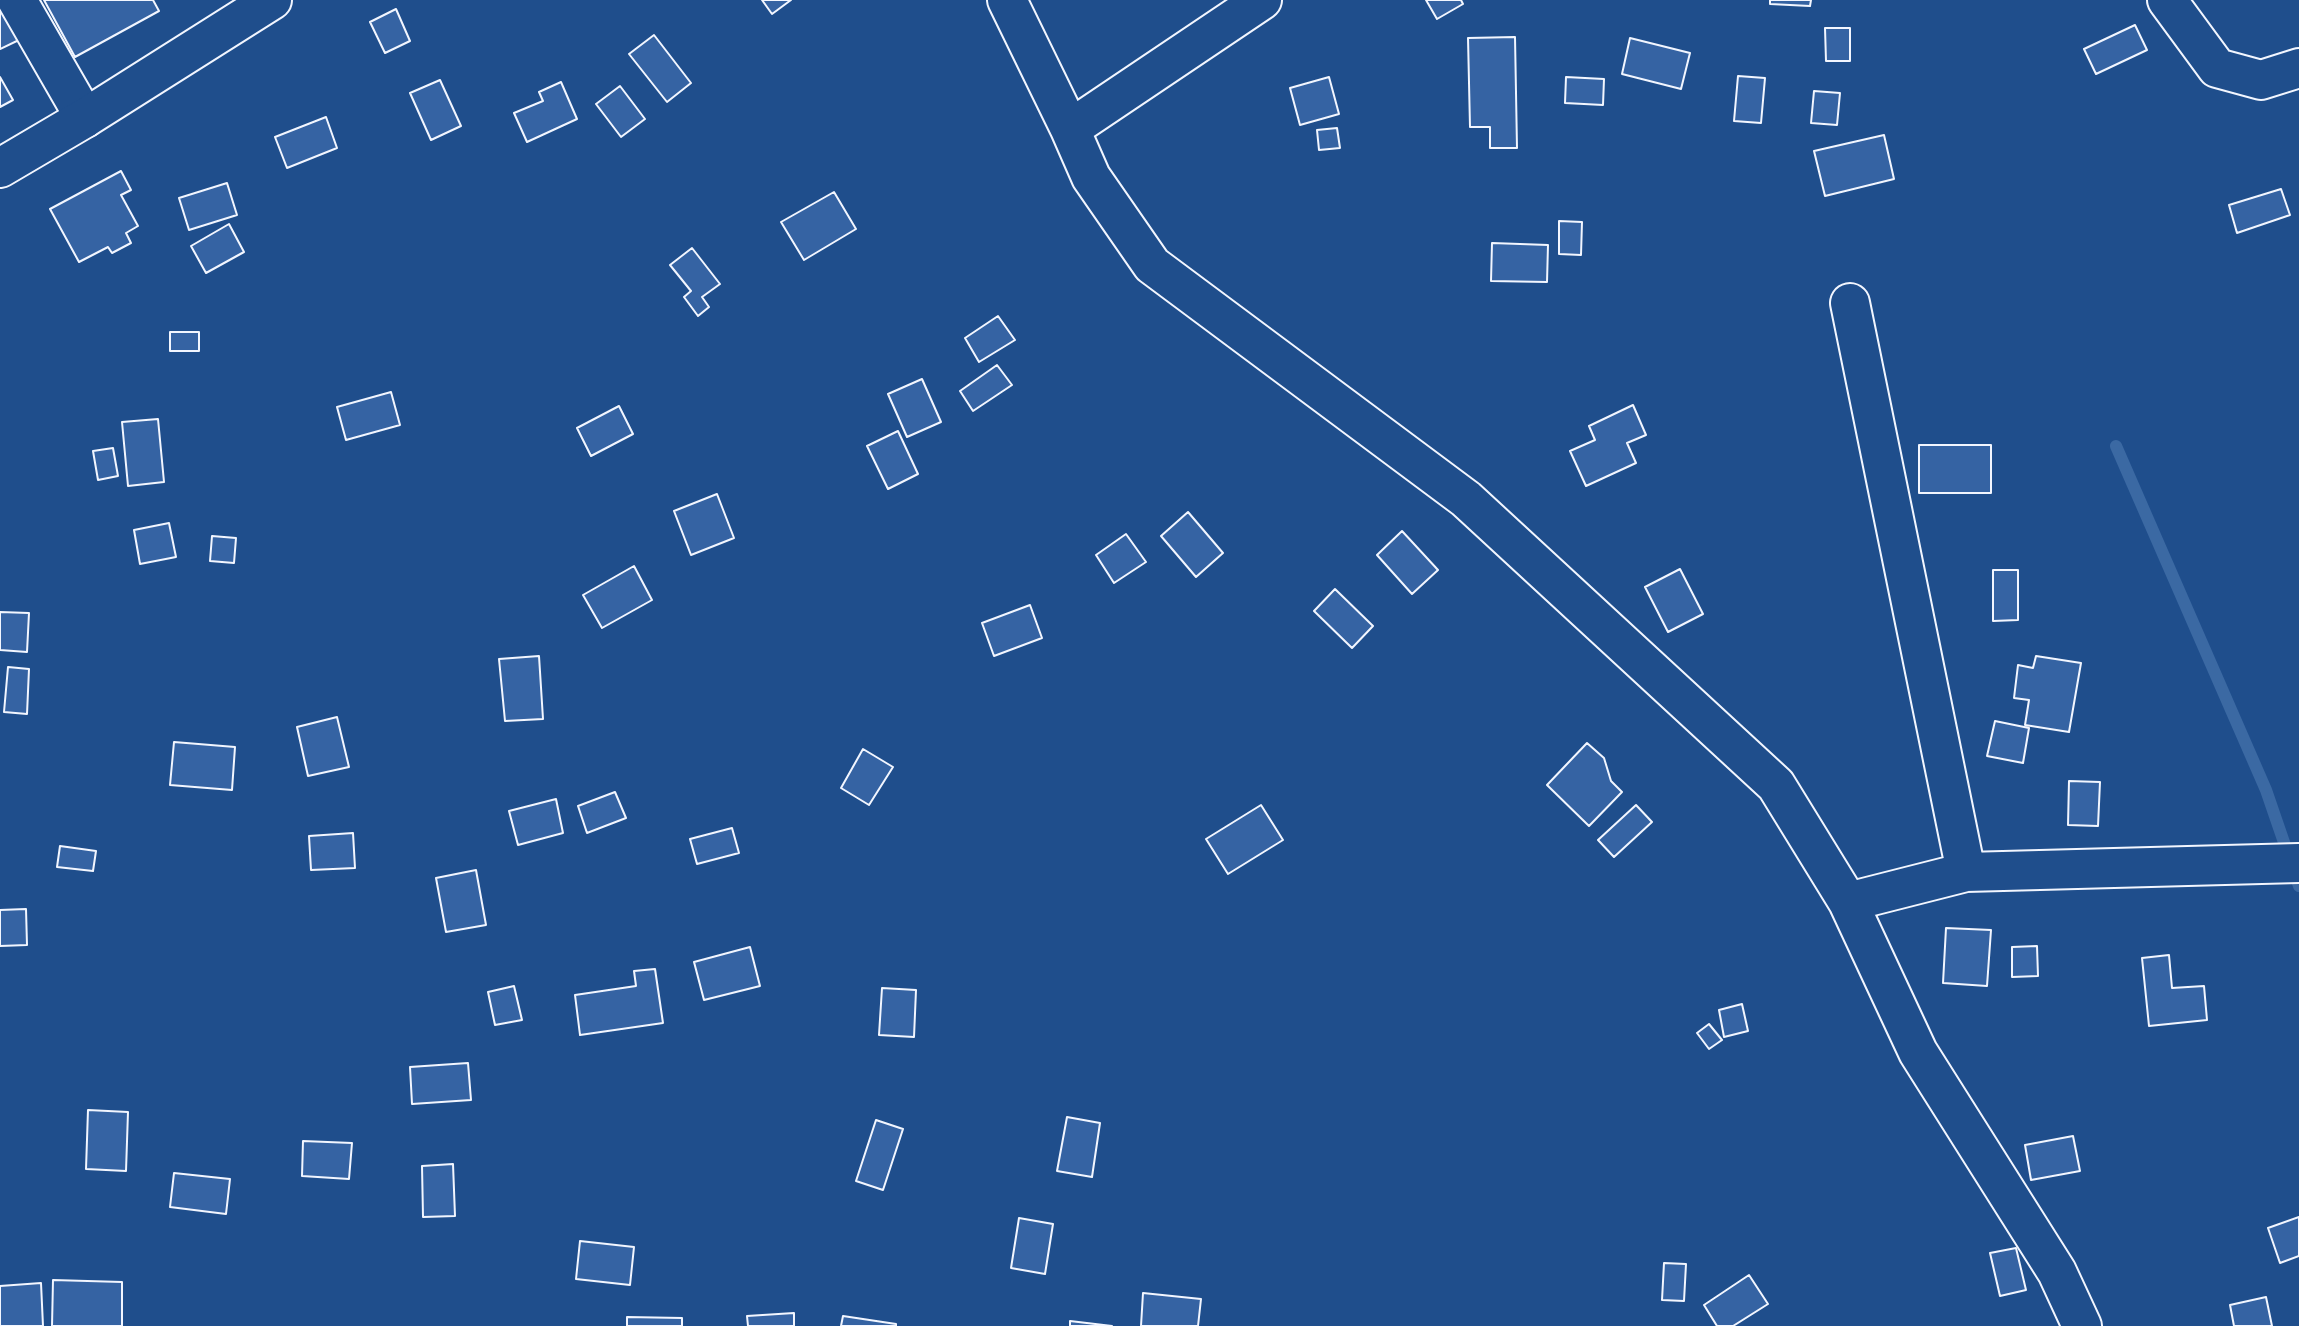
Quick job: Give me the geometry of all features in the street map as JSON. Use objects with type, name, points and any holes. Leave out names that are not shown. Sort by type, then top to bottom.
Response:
[{"type":"street","points":[[17,0],[85,118]]},
{"type":"street","points":[[0,168],[85,118],[272,0]]},
{"type":"street","points":[[1006,0],[1091,177],[1152,265],[1466,499],[1776,785],[1848,902],[1918,1052],[2057,1272],[2082,1326]]},
{"type":"street","points":[[1070,129],[1262,0]]},
{"type":"street","points":[[2167,0],[2217,68],[2261,80],[2299,68]]},
{"type":"street","points":[[1850,303],[1966,872]]},
{"type":"street","points":[[1848,902],[1966,872],[2299,863]]},
{"type":"building","points":[[44,0],[153,0],[159,11],[75,57]]},
{"type":"building","points":[[762,0],[791,0],[772,14]]},
{"type":"building","points":[[1426,0],[1461,0],[1463,4],[1437,19]]},
{"type":"building","points":[[1770,0],[1811,0],[1810,6],[1770,4]]},
{"type":"building","points":[[0,4],[21,39],[0,49]]},
{"type":"building","points":[[396,9],[410,41],[385,53],[370,22]]},
{"type":"building","points":[[2135,25],[2147,50],[2096,74],[2084,49]]},
{"type":"building","points":[[1825,28],[1850,28],[1850,61],[1826,61]]},
{"type":"building","points":[[654,35],[691,83],[667,102],[629,54]]},
{"type":"building","points":[[1515,37],[1517,148],[1490,148],[1490,127],[1470,127],[1468,38]]},
{"type":"building","points":[[1630,38],[1690,53],[1681,89],[1622,74]]},
{"type":"building","points":[[1738,76],[1765,78],[1761,123],[1734,121]]},
{"type":"building","points":[[0,77],[13,100],[0,107]]},
{"type":"building","points":[[1329,77],[1339,114],[1300,125],[1290,88]]},
{"type":"building","points":[[1566,77],[1604,79],[1603,105],[1565,103]]},
{"type":"building","points":[[440,80],[461,126],[431,140],[410,93]]},
{"type":"building","points":[[561,82],[577,119],[527,142],[514,113],[543,101],[539,92]]},
{"type":"building","points":[[620,86],[645,119],[621,137],[596,104]]},
{"type":"building","points":[[1814,91],[1840,93],[1837,125],[1811,123]]},
{"type":"building","points":[[326,117],[337,148],[287,168],[275,137]]},
{"type":"building","points":[[1337,128],[1340,148],[1319,150],[1317,130]]},
{"type":"building","points":[[1884,135],[1894,179],[1825,196],[1814,151]]},
{"type":"building","points":[[121,171],[131,190],[121,195],[138,226],[126,233],[131,243],[112,253],[108,247],[79,262],[50,209]]},
{"type":"building","points":[[227,183],[237,215],[189,230],[179,198]]},
{"type":"building","points":[[2281,189],[2290,215],[2237,233],[2229,205]]},
{"type":"building","points":[[834,192],[856,229],[804,260],[781,222]]},
{"type":"building","points":[[1559,221],[1582,222],[1581,255],[1559,254]]},
{"type":"building","points":[[229,224],[244,252],[206,273],[191,246]]},
{"type":"building","points":[[1492,243],[1548,245],[1547,282],[1491,281]]},
{"type":"building","points":[[692,248],[720,284],[702,297],[709,307],[698,316],[684,297],[691,291],[670,265]]},
{"type":"building","points":[[998,316],[1015,340],[979,362],[965,338]]},
{"type":"building","points":[[170,332],[199,332],[199,351],[170,351]]},
{"type":"building","points":[[997,365],[1012,385],[973,411],[960,391]]},
{"type":"building","points":[[922,379],[941,422],[907,437],[888,394]]},
{"type":"building","points":[[391,392],[400,425],[346,440],[337,407]]},
{"type":"building","points":[[1633,405],[1646,435],[1627,443],[1636,463],[1586,486],[1570,451],[1595,440],[1589,426]]},
{"type":"building","points":[[619,406],[633,434],[591,456],[577,428]]},
{"type":"building","points":[[158,419],[164,482],[128,486],[122,422]]},
{"type":"building","points":[[898,431],[918,474],[888,489],[867,446]]},
{"type":"building","points":[[1919,445],[1991,445],[1991,493],[1919,493]]},
{"type":"building","points":[[113,448],[118,476],[98,480],[93,451]]},
{"type":"building","points":[[717,494],[734,538],[691,555],[674,511]]},
{"type":"building","points":[[1188,512],[1223,553],[1196,577],[1161,536]]},
{"type":"building","points":[[169,523],[176,557],[140,564],[134,530]]},
{"type":"building","points":[[1402,531],[1438,570],[1412,594],[1377,555]]},
{"type":"building","points":[[1126,534],[1146,562],[1114,583],[1096,555]]},
{"type":"building","points":[[212,536],[236,538],[234,563],[210,561]]},
{"type":"building","points":[[634,566],[652,600],[602,628],[583,595]]},
{"type":"building","points":[[1680,569],[1703,614],[1668,632],[1645,587]]},
{"type":"building","points":[[1993,570],[2018,570],[2018,620],[1993,621]]},
{"type":"building","points":[[1335,589],[1373,626],[1352,648],[1314,611]]},
{"type":"building","points":[[1030,605],[1042,638],[994,656],[982,623]]},
{"type":"building","points":[[0,612],[29,613],[27,652],[0,650]]},
{"type":"building","points":[[539,656],[543,719],[505,721],[499,659]]},
{"type":"building","points":[[2036,656],[2081,663],[2069,732],[2025,725],[2029,700],[2014,698],[2018,665],[2033,668]]},
{"type":"building","points":[[8,667],[29,669],[27,714],[4,712]]},
{"type":"building","points":[[337,717],[349,767],[308,776],[297,727]]},
{"type":"building","points":[[1995,721],[2029,728],[2023,763],[1987,756]]},
{"type":"building","points":[[174,742],[235,747],[232,790],[170,785]]},
{"type":"building","points":[[1587,743],[1604,758],[1611,781],[1622,792],[1589,826],[1547,785]]},
{"type":"building","points":[[863,749],[893,767],[869,805],[841,788]]},
{"type":"building","points":[[2069,781],[2100,782],[2098,826],[2068,825]]},
{"type":"building","points":[[615,792],[626,818],[587,833],[578,806]]},
{"type":"building","points":[[556,799],[563,833],[518,845],[509,811]]},
{"type":"building","points":[[1261,805],[1283,840],[1228,874],[1206,839]]},
{"type":"building","points":[[1636,805],[1652,822],[1614,857],[1598,840]]},
{"type":"building","points":[[732,828],[739,853],[697,864],[690,839]]},
{"type":"building","points":[[353,833],[355,868],[311,870],[309,836]]},
{"type":"building","points":[[60,846],[96,851],[93,871],[57,867]]},
{"type":"building","points":[[476,870],[486,925],[446,932],[436,878]]},
{"type":"building","points":[[26,909],[27,945],[0,946],[0,910]]},
{"type":"building","points":[[1946,928],[1991,930],[1987,986],[1943,983]]},
{"type":"building","points":[[2037,946],[2038,976],[2012,977],[2012,947]]},
{"type":"building","points":[[750,947],[760,986],[704,1000],[694,962]]},
{"type":"building","points":[[2169,955],[2172,988],[2204,986],[2207,1020],[2149,1026],[2142,958]]},
{"type":"building","points":[[655,969],[663,1023],[580,1035],[575,995],[636,986],[634,971]]},
{"type":"building","points":[[514,986],[522,1020],[495,1025],[488,992]]},
{"type":"building","points":[[882,988],[916,990],[914,1037],[879,1035]]},
{"type":"building","points":[[1742,1004],[1748,1031],[1724,1037],[1719,1010]]},
{"type":"building","points":[[1709,1024],[1722,1040],[1709,1049],[1697,1033]]},
{"type":"building","points":[[468,1063],[471,1100],[412,1104],[410,1067]]},
{"type":"building","points":[[88,1110],[128,1112],[126,1171],[86,1169]]},
{"type":"building","points":[[1067,1117],[1100,1123],[1092,1177],[1057,1171]]},
{"type":"building","points":[[876,1120],[903,1129],[883,1190],[856,1181]]},
{"type":"building","points":[[2073,1136],[2080,1171],[2031,1180],[2025,1145]]},
{"type":"building","points":[[303,1141],[352,1143],[349,1179],[302,1176]]},
{"type":"building","points":[[453,1164],[455,1216],[423,1217],[422,1166]]},
{"type":"building","points":[[174,1173],[230,1179],[226,1214],[170,1207]]},
{"type":"building","points":[[2299,1217],[2299,1256],[2280,1263],[2268,1228]]},
{"type":"building","points":[[1019,1218],[1053,1224],[1045,1274],[1011,1268]]},
{"type":"building","points":[[580,1241],[634,1247],[630,1285],[576,1279]]},
{"type":"building","points":[[2016,1248],[2026,1290],[2000,1296],[1990,1253]]},
{"type":"building","points":[[1664,1263],[1686,1264],[1684,1301],[1662,1300]]},
{"type":"building","points":[[1749,1275],[1768,1304],[1733,1326],[1717,1326],[1704,1305]]},
{"type":"building","points":[[53,1280],[122,1282],[122,1326],[52,1326]]},
{"type":"building","points":[[41,1283],[43,1326],[0,1326],[0,1286]]},
{"type":"building","points":[[1143,1293],[1201,1299],[1198,1326],[1141,1326]]},
{"type":"building","points":[[2266,1297],[2272,1326],[2234,1326],[2230,1305]]},
{"type":"building","points":[[794,1313],[794,1326],[748,1326],[747,1316]]},
{"type":"building","points":[[843,1316],[896,1324],[896,1326],[841,1326]]},
{"type":"building","points":[[627,1317],[682,1318],[682,1326],[627,1326]]},
{"type":"building","points":[[1070,1321],[1112,1326],[1070,1326]]},
{"type":"waterway","points":[[2116,446],[2266,790],[2299,886]]}]
